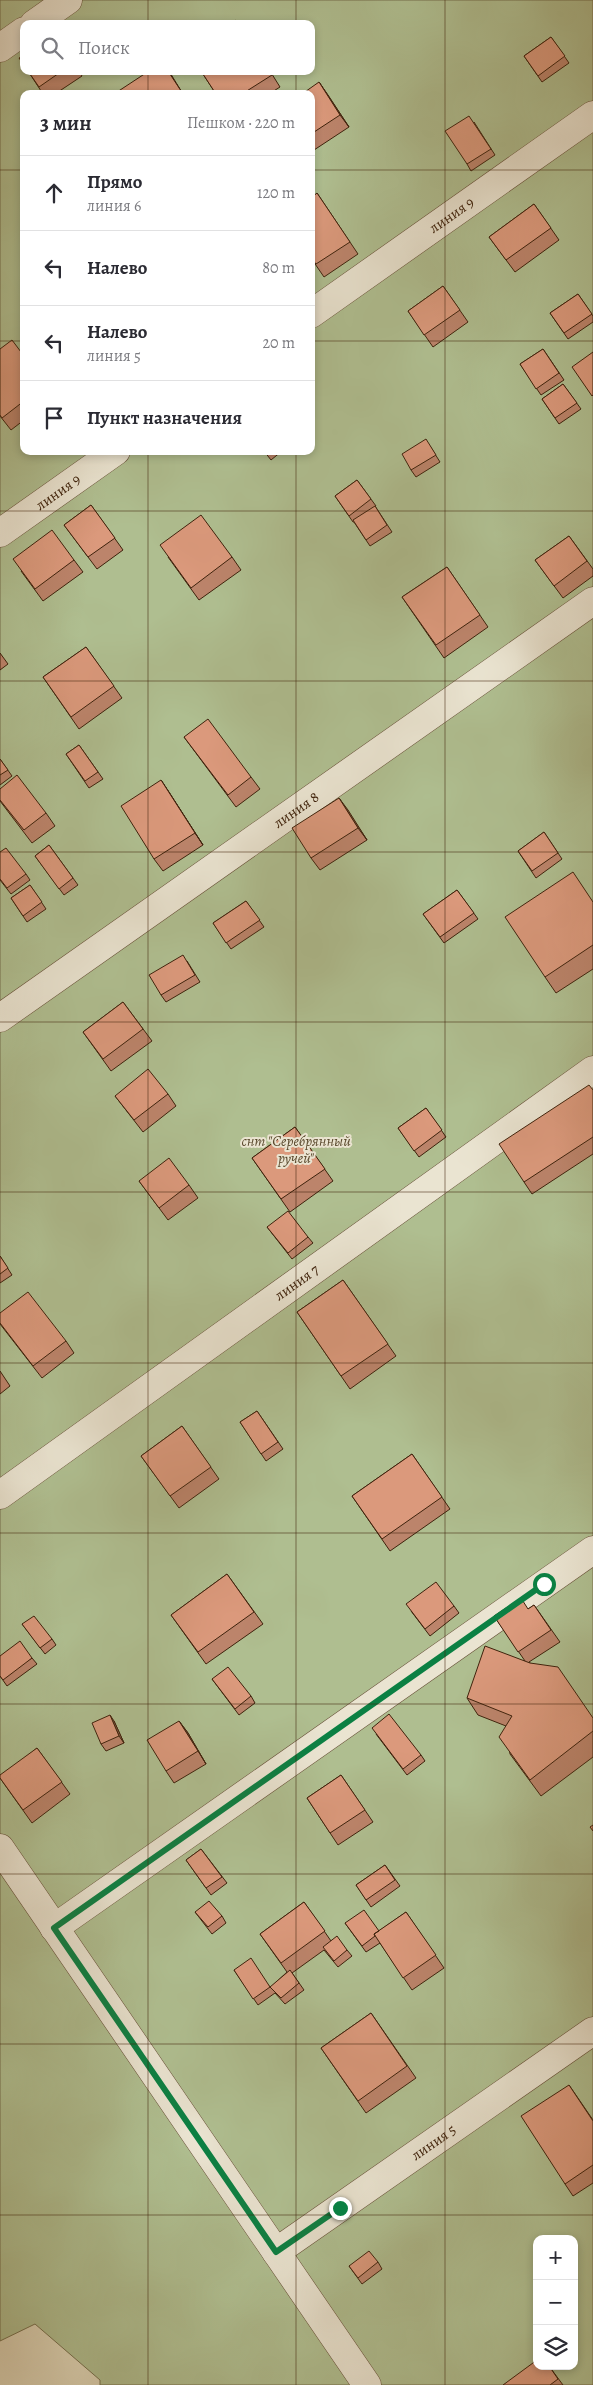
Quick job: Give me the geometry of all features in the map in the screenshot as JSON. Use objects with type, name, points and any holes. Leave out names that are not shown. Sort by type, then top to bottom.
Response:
[{"type":"street","points":[[40,20],[68,0]]},
{"type":"street","points":[[0,48],[20,34]]},
{"type":"street","name":"линия 9","points":[[315,311],[593,115]]},
{"type":"street","name":"линия 9","points":[[0,533],[110,455]]},
{"type":"street","name":"линия 8","points":[[0,1018],[593,601]]},
{"type":"street","name":"линия 7","points":[[0,1495],[593,1070]]},
{"type":"street","points":[[54,1928],[593,1550]]},
{"type":"street","points":[[0,1848],[367,2385]]},
{"type":"street","name":"линия 5","points":[[276,2252],[593,2031]]},
{"type":"green space","name":"снт \"Серебрянный ручей\"","points":[[0,0],[593,0],[593,2385],[100,2385],[100,2380],[35,2324],[0,2341]]},
{"type":"building","points":[[551,37],[565,56],[538,76],[524,56]]},
{"type":"building","points":[[31,75],[56,75],[39,87]]},
{"type":"building","points":[[143,75],[171,75],[180,90],[120,90]]},
{"type":"building","points":[[204,75],[272,75],[248,90],[213,90]]},
{"type":"building","points":[[319,82],[340,115],[315,131],[315,90],[308,90]]},
{"type":"building","points":[[469,116],[491,149],[467,164],[445,131]]},
{"type":"building","points":[[317,193],[350,242],[316,264],[315,263],[315,195]]},
{"type":"building","points":[[534,204],[551,228],[506,260],[489,237]]},
{"type":"building","points":[[443,286],[460,310],[424,335],[408,311]]},
{"type":"building","points":[[578,294],[592,314],[564,333],[550,313]]},
{"type":"building","points":[[12,340],[20,351],[20,404],[2,418],[0,415],[0,349]]},
{"type":"building","points":[[543,349],[559,373],[536,389],[520,364]]},
{"type":"building","points":[[593,352],[593,395],[592,396],[572,367]]},
{"type":"building","points":[[563,384],[577,403],[555,418],[542,399]]},
{"type":"building","points":[[426,439],[436,455],[411,470],[402,454]]},
{"type":"building","points":[[357,480],[371,499],[349,516],[335,496]]},
{"type":"building","points":[[91,505],[115,538],[88,557],[64,525]]},
{"type":"building","points":[[375,506],[387,525],[366,540],[353,520]]},
{"type":"building","points":[[201,515],[232,557],[191,588],[160,545]]},
{"type":"building","points":[[52,530],[74,560],[35,589],[13,559]]},
{"type":"building","points":[[569,536],[587,561],[554,586],[535,560]]},
{"type":"building","points":[[447,567],[480,615],[436,645],[402,597]]},
{"type":"building","points":[[86,647],[114,686],[71,717],[43,677]]},
{"type":"building","points":[[208,719],[251,777],[228,795],[184,737]]},
{"type":"building","points":[[79,745],[98,772],[85,781],[66,754]]},
{"type":"building","points":[[0,759],[8,770],[0,775]]},
{"type":"building","points":[[17,775],[46,813],[24,830],[0,800],[0,789]]},
{"type":"building","points":[[161,780],[195,833],[154,859],[121,806]]},
{"type":"building","points":[[339,798],[358,828],[311,858],[292,828]]},
{"type":"building","points":[[544,832],[558,853],[532,871],[518,851]]},
{"type":"building","points":[[49,845],[73,878],[59,889],[35,856]]},
{"type":"building","points":[[6,848],[26,874],[7,888],[0,879],[0,852]]},
{"type":"building","points":[[573,872],[593,902],[593,945],[545,977],[505,917]]},
{"type":"building","points":[[30,885],[42,902],[23,916],[11,898]]},
{"type":"building","points":[[457,890],[474,913],[440,937],[423,914]]},
{"type":"building","points":[[246,901],[260,920],[226,943],[213,923]]},
{"type":"building","points":[[183,955],[195,975],[161,995],[149,975]]},
{"type":"building","points":[[123,1002],[143,1029],[103,1059],[83,1032]]},
{"type":"building","points":[[148,1069],[168,1094],[134,1120],[115,1096]]},
{"type":"building","points":[[589,1085],[593,1090],[593,1137],[524,1182],[499,1144]]},
{"type":"building","points":[[426,1108],[442,1130],[414,1151],[398,1128]]},
{"type":"building","points":[[295,1127],[325,1169],[281,1199],[252,1158]]},
{"type":"building","points":[[169,1158],[189,1185],[159,1208],[139,1181]]},
{"type":"building","points":[[288,1211],[308,1237],[288,1253],[267,1227]]},
{"type":"building","points":[[0,1256],[8,1268],[0,1274]]},
{"type":"building","points":[[343,1280],[388,1344],[341,1376],[297,1312]]},
{"type":"building","points":[[28,1292],[66,1341],[33,1366],[0,1323],[0,1313]]},
{"type":"building","points":[[257,1411],[278,1442],[261,1454],[240,1422]]},
{"type":"building","points":[[182,1426],[211,1467],[170,1496],[141,1456]]},
{"type":"building","points":[[412,1454],[442,1497],[382,1539],[352,1496]]},
{"type":"building","points":[[227,1574],[254,1612],[198,1652],[171,1615]]},
{"type":"building","points":[[436,1582],[454,1606],[425,1629],[406,1604]]},
{"type":"building","points":[[521,1598],[528,1609],[534,1605],[551,1630],[518,1652],[494,1616]]},
{"type":"building","points":[[34,1616],[52,1639],[40,1648],[22,1624]]},
{"type":"building","points":[[20,1641],[32,1658],[3,1680],[0,1676],[0,1656]]},
{"type":"building","points":[[485,1646],[530,1663],[558,1667],[593,1718],[593,1731],[530,1780],[499,1737],[512,1716],[467,1698]]},
{"type":"building","points":[[228,1667],[251,1696],[235,1709],[212,1679]]},
{"type":"building","points":[[389,1714],[421,1755],[403,1769],[372,1728]]},
{"type":"building","points":[[110,1715],[119,1736],[101,1744],[92,1723]]},
{"type":"building","points":[[179,1721],[198,1751],[166,1771],[147,1740]]},
{"type":"building","points":[[37,1748],[62,1782],[23,1810],[0,1778],[0,1775]]},
{"type":"building","points":[[341,1775],[365,1810],[330,1833],[307,1798]]},
{"type":"building","points":[[201,1849],[222,1877],[206,1888],[186,1860]]},
{"type":"building","points":[[385,1865],[395,1880],[366,1900],[356,1885]]},
{"type":"building","points":[[209,1901],[222,1916],[208,1927],[195,1912]]},
{"type":"building","points":[[304,1902],[325,1931],[281,1963],[260,1934]]},
{"type":"building","points":[[364,1910],[379,1931],[362,1946],[345,1923]]},
{"type":"building","points":[[406,1912],[436,1955],[403,1978],[374,1934]]},
{"type":"building","points":[[337,1936],[347,1950],[334,1961],[323,1947]]},
{"type":"building","points":[[251,1958],[270,1987],[253,1999],[234,1970]]},
{"type":"building","points":[[290,1970],[299,1983],[281,1998],[270,1987]]},
{"type":"building","points":[[371,2013],[407,2066],[358,2101],[321,2048]]},
{"type":"building","points":[[569,2085],[593,2121],[593,2165],[565,2184],[521,2116]]},
{"type":"building","points":[[369,2251],[378,2262],[358,2278],[349,2266]]},
{"type":"building","points":[[533,2363],[533,2370],[552,2370],[558,2379],[550,2385],[503,2385]]},
{"type":"route","points":[[340,2208],[276,2252],[54,1928],[544,1584]]}]
